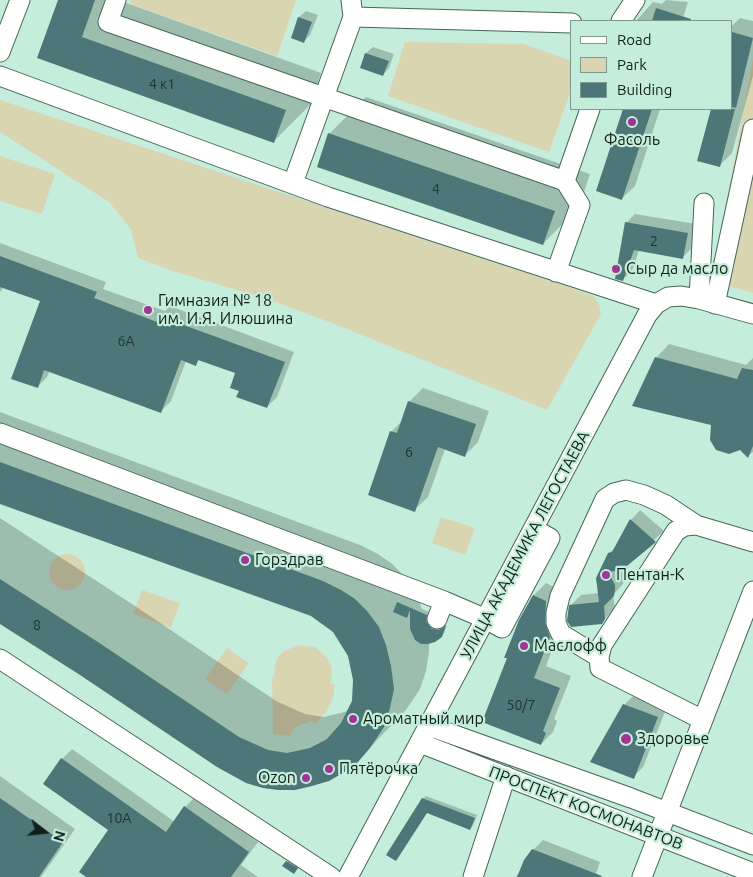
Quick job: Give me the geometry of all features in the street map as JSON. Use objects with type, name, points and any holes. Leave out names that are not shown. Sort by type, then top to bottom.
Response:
[{"type":"street","points":[[0,52],[20,0]]},
{"type":"street","points":[[116,0],[108,22],[565,181],[580,205],[556,272]]},
{"type":"street","points":[[622,20],[635,0]]},
{"type":"street","points":[[293,183],[324,97],[352,8],[570,23]]},
{"type":"street","points":[[0,76],[328,196],[656,304],[668,297],[681,296],[753,314]]},
{"type":"street","points":[[565,181],[590,110]]},
{"type":"street","points":[[707,302],[753,130]]},
{"type":"street","points":[[704,203],[707,302]]},
{"type":"street","name":"УЛИЦА АКАДЕМИКА ЛЕГОСТАЕВА","points":[[348,877],[647,315],[656,304]]},
{"type":"street","points":[[0,433],[440,610],[486,619]]},
{"type":"street","points":[[599,657],[561,634],[556,623],[556,613],[560,596],[605,499],[614,493],[626,490],[644,495],[666,505],[696,525],[753,542]]},
{"type":"street","points":[[696,525],[685,526],[676,531],[602,645],[599,657],[600,668],[703,720]]},
{"type":"street","points":[[642,877],[753,591]]},
{"type":"street","points":[[0,659],[331,877]]},
{"type":"street","name":"ПРОСПЕКТ КОСМОНАВТОВ","points":[[429,726],[753,845]]},
{"type":"street","name":"ПРОСПЕКТ КОСМОНАВТОВ","points":[[420,742],[753,873]]},
{"type":"street","points":[[473,877],[506,776]]},
{"type":"green space","points":[[131,0],[296,0],[277,56],[130,4]]},
{"type":"green space","points":[[405,42],[524,44],[570,60],[570,94],[549,152],[388,96]]},
{"type":"green space","points":[[753,59],[753,293],[712,281]]},
{"type":"green space","points":[[0,100],[565,286],[593,296],[599,304],[601,314],[547,410],[268,299],[173,271],[138,258],[131,229],[109,202],[0,132]]},
{"type":"green space","points":[[0,156],[55,174],[42,214],[0,201]]},
{"type":"green space","points":[[441,517],[475,528],[465,555],[432,543]]},
{"type":"green space","points":[[67,554],[74,555],[80,559],[84,565],[84,579],[80,585],[74,589],[67,590],[60,589],[54,585],[50,579],[49,572],[50,565],[54,559],[60,555]]},
{"type":"green space","points":[[142,590],[180,603],[171,628],[133,614]]},
{"type":"green space","points":[[299,645],[315,647],[327,658],[332,674],[330,684],[335,685],[333,698],[325,713],[315,724],[312,721],[295,727],[290,736],[273,734],[272,677],[274,677],[275,665],[278,657],[284,651]]},
{"type":"green space","points":[[227,648],[249,663],[227,694],[205,679]]},
{"type":"building","points":[[58,0],[95,0],[82,37],[286,110],[274,143],[37,58]]},
{"type":"building","points":[[656,8],[691,19],[691,20],[652,20]]},
{"type":"building","points":[[298,17],[312,22],[304,43],[291,38]]},
{"type":"building","points":[[733,32],[753,38],[736,108],[733,107]]},
{"type":"building","points":[[365,53],[389,61],[383,76],[360,68]]},
{"type":"building","points":[[735,109],[720,167],[697,161],[711,110]]},
{"type":"building","points":[[623,110],[652,110],[622,200],[596,191]]},
{"type":"building","points":[[328,133],[555,211],[543,245],[317,167]]},
{"type":"building","points":[[625,222],[688,233],[683,259],[634,250],[623,281],[615,279]]},
{"type":"building","points":[[0,256],[97,292],[94,298],[157,322],[159,316],[285,362],[267,408],[236,397],[239,391],[230,388],[235,373],[198,360],[196,366],[181,360],[161,413],[44,370],[38,388],[11,379],[40,301],[0,287]]},
{"type":"building","points":[[655,357],[737,379],[742,368],[753,370],[753,446],[748,458],[740,450],[729,454],[716,450],[710,440],[711,425],[632,406]]},
{"type":"building","points":[[408,401],[476,424],[465,457],[438,447],[415,512],[368,495],[390,431],[397,433]]},
{"type":"building","points":[[0,462],[323,581],[355,599],[379,627],[386,645],[394,689],[384,727],[370,748],[358,762],[343,773],[329,781],[312,786],[295,790],[278,790],[246,783],[217,767],[0,624],[0,579],[239,737],[268,750],[287,753],[310,748],[327,739],[341,723],[352,701],[353,680],[348,656],[333,632],[311,616],[0,504]]},
{"type":"building","name":"Пентан-К","points":[[630,519],[656,542],[622,570],[608,572],[615,585],[615,590],[614,596],[604,606],[605,619],[602,624],[571,627],[567,621],[569,605],[599,602],[596,578],[608,553],[612,552]]},
{"type":"building","points":[[533,595],[546,601],[545,623],[550,637],[534,678],[560,688],[543,731],[546,733],[541,745],[482,722],[507,658],[504,658],[519,620]]},
{"type":"building","points":[[397,602],[427,615],[426,621],[432,629],[439,630],[446,625],[442,637],[428,644],[421,644],[415,640],[410,629],[410,610],[407,618],[393,612]]},
{"type":"building","name":"Здоровье","points":[[623,704],[658,717],[634,779],[590,762]]},
{"type":"building","points":[[61,758],[166,832],[184,806],[249,852],[231,877],[86,877],[79,872],[108,830],[43,784]]},
{"type":"building","points":[[0,798],[63,842],[39,877],[0,877]]},
{"type":"building","points":[[422,798],[475,818],[470,830],[427,813],[396,861],[386,855]]},
{"type":"building","points":[[532,849],[602,876],[517,877],[524,860]]},
{"type":"building","points":[[286,861],[298,868],[294,874],[282,866]]},
{"type":"place","name":"Фасоль","points":[[632,122]]},
{"type":"place","name":"Сыр да масло","points":[[616,269]]},
{"type":"place","name":"Гимназия № 18 им. И.Я. Илюшина","points":[[148,310]]},
{"type":"place","name":"Горздрав","points":[[245,560]]},
{"type":"place","name":"Пентан-К","points":[[606,575]]},
{"type":"place","name":"Маслофф","points":[[524,646]]},
{"type":"place","name":"Ароматный мир","points":[[353,719]]},
{"type":"place","name":"Здоровье","points":[[626,739]]},
{"type":"place","name":"Пятёрочка","points":[[329,769]]},
{"type":"place","name":"Ozon","points":[[306,778]]}]
